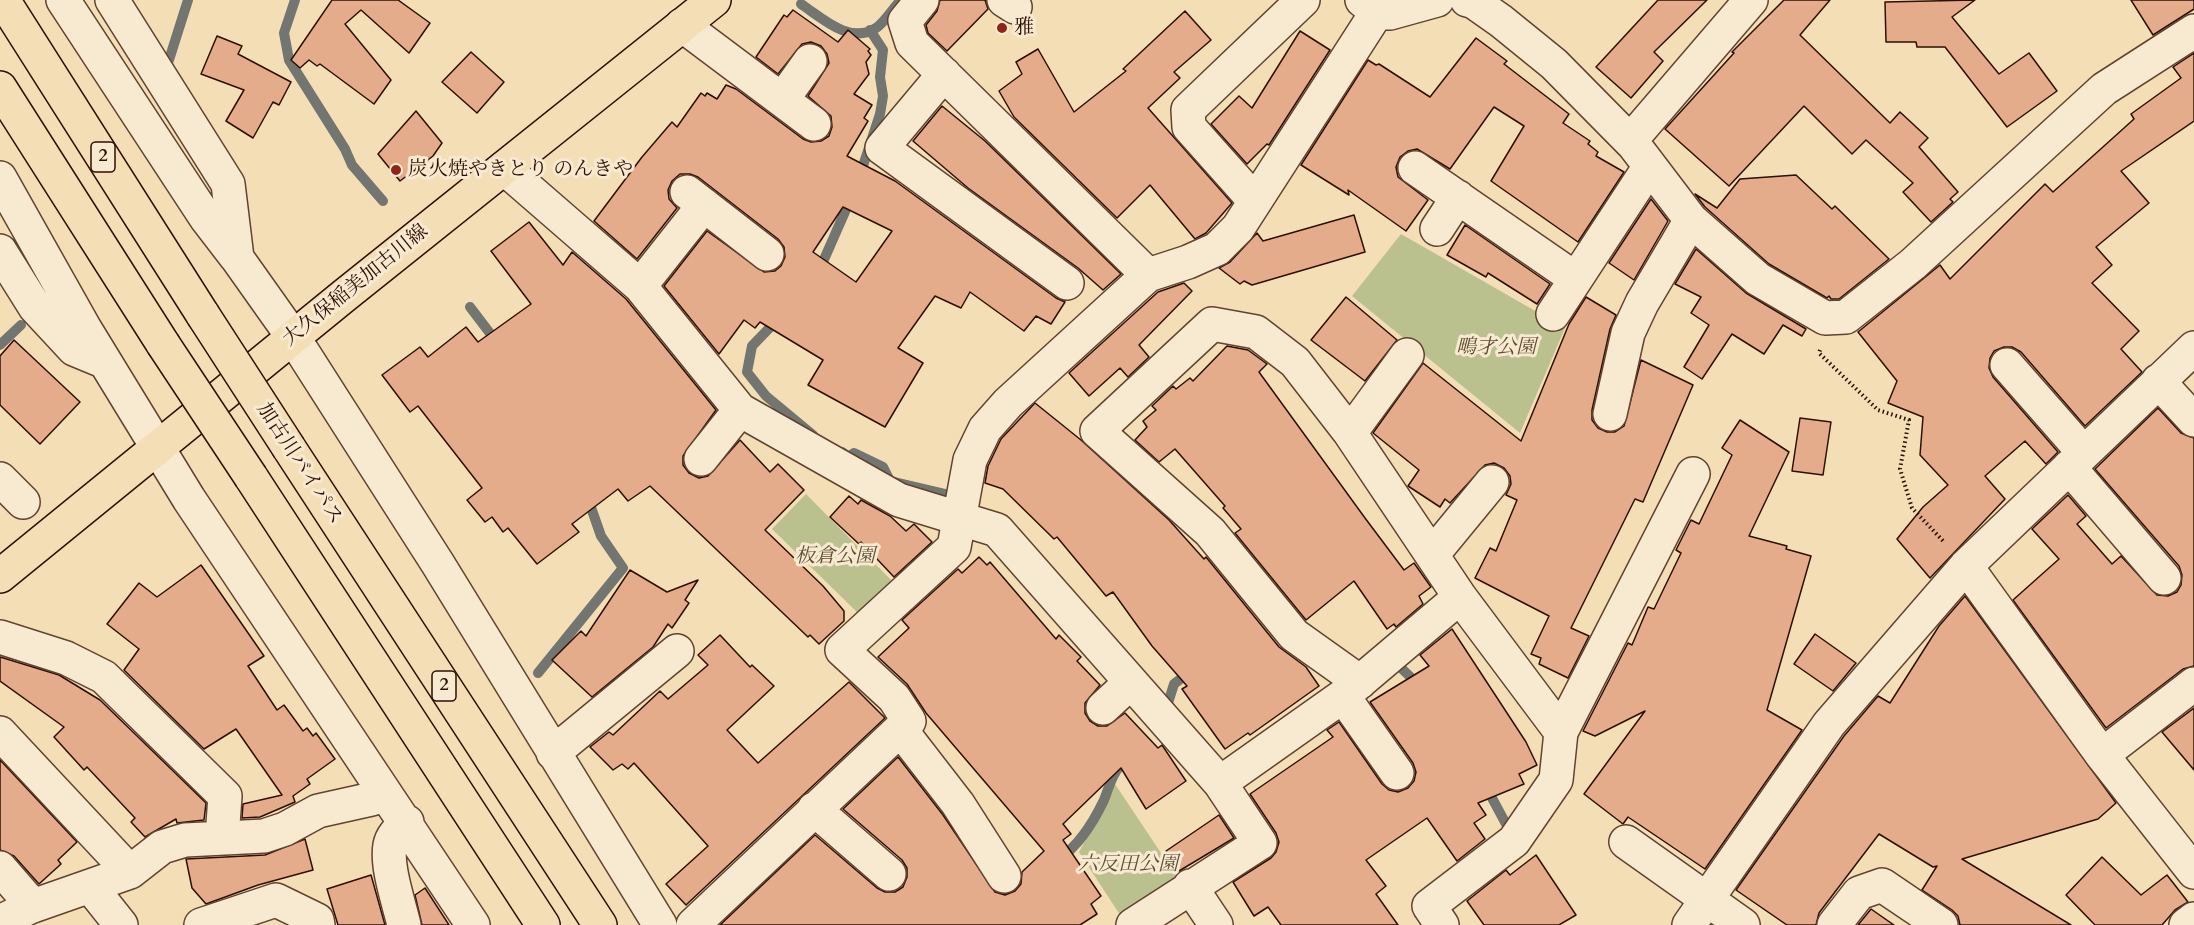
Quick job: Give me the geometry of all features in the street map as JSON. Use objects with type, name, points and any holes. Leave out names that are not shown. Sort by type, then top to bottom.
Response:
[{"type":"main road","name":"加古川バイパス","points":[[3,0],[203,315],[600,925]]},
{"type":"main road","name":"大久保稲美加古川線","points":[[0,576],[293,337],[714,0]]},
{"type":"main road","points":[[0,88],[163,344],[543,925]]},
{"type":"street","points":[[63,0],[206,218],[293,337],[438,564],[660,925]]},
{"type":"street","points":[[112,0],[228,184],[237,258]]},
{"type":"street","points":[[922,0],[905,21],[912,43],[1148,275]]},
{"type":"street","points":[[1254,200],[1189,127],[1188,110],[1303,0]]},
{"type":"street","points":[[693,925],[909,721],[894,698],[842,650],[954,548],[957,519],[970,460],[985,429],[1033,379],[1100,322],[1148,275],[1188,262],[1217,249],[1238,228],[1370,6],[1401,11],[1437,0]]},
{"type":"street","points":[[1467,0],[1474,2],[1501,21],[1554,64],[1630,141],[1691,220],[1758,279],[1825,318],[1846,317],[1913,264],[2104,89],[2194,31]]},
{"type":"street","points":[[1630,141],[1696,44],[1751,0]]},
{"type":"street","points":[[682,25],[814,124]]},
{"type":"street","points":[[782,99],[810,61]]},
{"type":"street","points":[[944,74],[882,148],[1067,283]]},
{"type":"street","points":[[1553,314],[1650,166]]},
{"type":"street","points":[[504,168],[640,286],[740,410],[899,500],[998,530],[1220,783],[1260,843],[1190,886],[1133,925]]},
{"type":"street","points":[[1415,168],[1576,279]]},
{"type":"street","points":[[0,178],[158,448],[277,633],[407,822],[473,925]]},
{"type":"street","points":[[1437,229],[1458,197]]},
{"type":"street","points":[[640,286],[695,198],[767,255]]},
{"type":"street","points":[[1610,414],[1628,333],[1641,303],[1691,220]]},
{"type":"street","points":[[0,251],[35,307],[74,349],[107,363]]},
{"type":"street","points":[[1397,773],[1352,689],[1294,635],[1210,532],[1097,431],[1212,324],[1256,332],[1295,362],[1350,433],[1460,597],[1561,732]]},
{"type":"street","points":[[1689,925],[1829,724],[1966,566],[2194,348]]},
{"type":"street","points":[[1350,433],[1407,355]]},
{"type":"street","points":[[2007,365],[2164,578]]},
{"type":"street","points":[[2158,381],[2194,420]]},
{"type":"street","points":[[701,459],[740,410]]},
{"type":"street","points":[[1442,925],[1429,906],[1514,841],[1556,780],[1561,732],[1693,474]]},
{"type":"street","points":[[0,479],[22,502]]},
{"type":"street","points":[[1432,555],[1492,482]]},
{"type":"street","points":[[1966,566],[2102,755],[2189,852]]},
{"type":"street","points":[[1220,783],[1352,689],[1460,597]]},
{"type":"street","points":[[0,637],[66,658],[104,677],[225,796],[222,838]]},
{"type":"street","points":[[553,753],[677,651]]},
{"type":"street","points":[[1102,708],[1130,683]]},
{"type":"street","points":[[2102,755],[2194,684]]},
{"type":"street","points":[[900,729],[958,804],[1004,876]]},
{"type":"street","points":[[0,733],[130,872]]},
{"type":"street","points":[[0,922],[33,906],[130,872],[162,847],[185,840],[264,836],[285,829],[318,811],[372,799]]},
{"type":"street","points":[[814,809],[889,874]]},
{"type":"street","points":[[404,925],[392,876],[390,846],[396,832],[407,822]]},
{"type":"street","points":[[1626,842],[1743,925]]},
{"type":"street","points":[[0,868],[33,906]]},
{"type":"street","points":[[1834,925],[1859,893],[1882,885],[1941,925]]},
{"type":"street","points":[[90,886],[121,925]]},
{"type":"street","points":[[1190,886],[1216,925]]},
{"type":"street","points":[[201,925],[276,900],[316,920],[318,925]]},
{"type":"street","points":[[2186,925],[2194,919]]},
{"type":"path","points":[[1825,318],[1819,353],[1878,410],[1909,420],[1900,469],[1912,508],[1966,566]]},
{"type":"green space","name":"鴫才公園","points":[[1401,234],[1565,328],[1520,433],[1352,296]]},
{"type":"green space","name":"板倉公園","points":[[806,494],[897,586],[863,618],[772,529]]},
{"type":"green space","name":"六反田公園","points":[[1115,784],[1179,880],[1122,918],[1079,852]]},
{"type":"building","points":[[332,0],[398,0],[430,23],[409,53],[361,10],[345,24],[391,80],[374,104],[320,64],[317,66],[309,60],[300,68],[291,60]]},
{"type":"building","points":[[940,0],[985,0],[988,9],[947,51],[928,33],[926,25],[937,11]]},
{"type":"building","points":[[1658,0],[1707,0],[1654,52],[1663,61],[1631,98],[1596,67]]},
{"type":"building","points":[[1784,0],[1830,0],[1800,35],[1890,123],[1900,112],[1928,138],[1919,147],[1958,192],[1950,199],[1953,202],[1931,222],[1903,192],[1913,183],[1866,140],[1852,154],[1804,106],[1729,186],[1665,129],[1734,53],[1732,52]]},
{"type":"building","points":[[1975,0],[1952,17],[1999,74],[2029,53],[2057,91],[2007,127],[1945,47],[1917,47],[1916,42],[1886,42],[1885,2]]},
{"type":"building","points":[[2131,0],[2194,0],[2194,9],[2153,35]]},
{"type":"building","points":[[793,10],[838,42],[848,30],[870,49],[868,51],[871,55],[866,62],[869,74],[854,94],[872,105],[864,118],[868,121],[847,156],[895,181],[1056,298],[1065,302],[1051,324],[1036,316],[1024,331],[970,292],[961,308],[935,296],[898,348],[923,363],[885,427],[808,385],[823,360],[760,322],[755,328],[744,320],[719,354],[664,286],[707,231],[764,272],[775,271],[781,266],[785,257],[784,247],[778,239],[698,177],[680,174],[672,181],[668,190],[669,199],[677,208],[637,259],[594,221],[642,157],[672,122],[677,127],[701,93],[705,96],[707,93],[717,99],[726,85],[736,89],[803,139],[811,142],[821,141],[829,136],[832,127],[831,116],[808,96],[829,63],[827,54],[821,46],[811,42],[802,44],[778,74],[756,57],[784,15],[787,17]],"holes":[[[843,207],[892,231],[856,282],[813,252]]]},
{"type":"building","points":[[1185,11],[1211,40],[1174,72],[1180,78],[1148,108],[1232,203],[1206,233],[1195,239],[1150,185],[1117,218],[1014,117],[999,91],[1022,74],[1016,62],[1038,49],[1074,112],[1126,71],[1123,69]]},
{"type":"building","points":[[1300,31],[1330,50],[1269,145],[1267,144],[1247,164],[1211,124],[1239,96],[1252,108]]},
{"type":"building","points":[[217,36],[242,46],[238,54],[291,82],[279,105],[273,102],[253,138],[226,121],[244,90],[201,74]]},
{"type":"building","points":[[1476,38],[1507,61],[1504,64],[1569,114],[1563,123],[1590,141],[1588,144],[1598,152],[1596,156],[1624,172],[1578,242],[1491,181],[1524,126],[1494,107],[1450,169],[1417,149],[1408,151],[1400,157],[1396,167],[1398,177],[1428,200],[1406,231],[1348,190],[1349,195],[1301,165],[1368,60],[1376,65],[1379,64],[1430,97]]},
{"type":"building","points":[[471,52],[504,82],[477,113],[442,82]]},
{"type":"building","points":[[2194,53],[2194,121],[2121,171],[2149,203],[2096,247],[2112,265],[2092,283],[2139,331],[2121,349],[2142,372],[2085,426],[2021,352],[2012,347],[1994,351],[1990,358],[1989,368],[1993,377],[2058,452],[2046,464],[2025,441],[1985,476],[2005,499],[1930,578],[1897,539],[1923,507],[1948,485],[1920,455],[1923,417],[1888,403],[1897,381],[1858,332],[1940,265],[1950,279],[2045,184],[2053,192],[2134,119],[2131,114],[2181,78],[2173,67]]},
{"type":"building","points":[[942,106],[985,141],[1121,274],[1103,290],[1078,268],[968,188],[913,141]]},
{"type":"building","points":[[416,111],[442,143],[433,156],[400,181],[378,154]]},
{"type":"building","points":[[1796,175],[1832,209],[1835,206],[1889,259],[1839,299],[1831,299],[1829,296],[1827,298],[1769,264],[1705,207],[1695,194],[1717,208],[1740,179]]},
{"type":"building","points":[[1651,199],[1668,221],[1634,280],[1609,263]]},
{"type":"building","points":[[1354,215],[1365,252],[1252,285],[1244,281],[1240,284],[1219,268],[1230,262],[1257,233],[1263,241]]},
{"type":"building","points":[[529,222],[563,265],[572,252],[626,299],[716,410],[683,456],[683,465],[689,473],[699,478],[708,476],[740,440],[770,472],[778,464],[804,490],[765,530],[823,586],[844,611],[844,621],[819,644],[810,635],[808,637],[650,486],[628,501],[618,489],[572,524],[579,532],[537,564],[508,528],[503,532],[492,517],[485,522],[467,500],[482,488],[418,406],[410,412],[382,375],[420,347],[428,357],[466,327],[478,342],[531,304],[491,251]]},
{"type":"building","points":[[1465,225],[1550,284],[1537,304],[1488,273],[1486,277],[1447,255]]},
{"type":"building","points":[[1696,249],[1746,293],[1806,329],[1802,336],[1783,325],[1764,354],[1732,334],[1702,379],[1684,367],[1709,325],[1691,313],[1701,297],[1675,284]]},
{"type":"building","points":[[1184,283],[1192,291],[1139,345],[1149,357],[1128,377],[1120,368],[1089,396],[1069,373],[1158,292]]},
{"type":"building","points":[[1346,297],[1397,340],[1365,381],[1311,340]]},
{"type":"building","points":[[1586,297],[1616,315],[1610,329],[1592,410],[1592,420],[1598,428],[1607,432],[1615,432],[1624,426],[1641,360],[1693,385],[1643,502],[1635,499],[1571,628],[1589,636],[1568,678],[1539,664],[1541,658],[1531,654],[1549,616],[1475,578],[1490,548],[1496,551],[1517,500],[1506,495],[1511,484],[1510,476],[1504,468],[1494,463],[1485,465],[1450,503],[1445,499],[1440,507],[1408,486],[1419,470],[1373,433],[1423,363],[1521,441],[1569,324]]},
{"type":"building","points":[[14,340],[80,402],[40,444],[0,405],[0,356]]},
{"type":"building","points":[[1227,346],[1248,350],[1267,364],[1259,372],[1365,518],[1404,570],[1414,563],[1431,587],[1419,596],[1423,604],[1396,627],[1394,624],[1387,629],[1354,581],[1306,620],[1235,533],[1241,529],[1223,508],[1225,506],[1175,449],[1159,462],[1135,440],[1147,427],[1143,421],[1156,410],[1152,406],[1173,386],[1176,389],[1190,378],[1193,381]]},
{"type":"building","points":[[1035,403],[1081,440],[1169,520],[1204,559],[1206,557],[1279,647],[1306,667],[1319,686],[1250,735],[1248,733],[1225,749],[1182,689],[1187,686],[1152,646],[1113,592],[1106,596],[1057,537],[1054,539],[1003,489],[985,483],[988,466],[1001,439]]},
{"type":"building","points":[[2158,408],[2181,433],[2194,438],[2194,666],[2183,669],[2106,728],[2013,600],[2059,559],[2032,529],[2068,495],[2086,516],[2077,524],[2112,564],[2121,556],[2157,595],[2168,596],[2177,592],[2181,585],[2182,575],[2179,566],[2095,469]]},
{"type":"building","points":[[1800,418],[1831,422],[1823,475],[1792,471]]},
{"type":"building","points":[[1740,420],[1789,452],[1749,536],[1787,546],[1786,549],[1811,556],[1767,710],[1802,730],[1705,869],[1628,817],[1623,824],[1584,794],[1645,711],[1595,736],[1583,731],[1628,643],[1632,645],[1648,607],[1654,609],[1681,553],[1676,550],[1691,520],[1699,524],[1732,455],[1722,448]]},
{"type":"building","points":[[849,496],[858,504],[861,500],[890,516],[906,531],[914,524],[932,542],[894,577],[861,542],[859,544],[830,517]]},
{"type":"building","points":[[979,557],[987,565],[990,562],[1056,639],[1059,635],[1081,657],[1077,661],[1100,685],[1085,703],[1085,713],[1090,721],[1098,726],[1107,726],[1125,713],[1158,748],[1162,745],[1186,781],[1146,809],[1121,768],[1063,824],[1071,834],[1063,840],[1101,896],[1091,904],[1097,914],[1080,925],[720,925],[815,835],[877,888],[885,892],[895,892],[903,887],[907,877],[907,868],[902,860],[843,809],[898,757],[943,815],[995,892],[1005,895],[1015,891],[1021,884],[1022,872],[1044,851],[926,713],[907,684],[878,657],[909,628],[902,620],[958,569],[962,573]]},
{"type":"building","points":[[201,565],[264,656],[248,666],[277,710],[284,705],[303,731],[307,728],[313,736],[316,733],[335,759],[307,779],[310,784],[293,796],[295,802],[260,817],[242,818],[243,804],[282,795],[236,729],[204,749],[124,670],[139,649],[107,624],[139,583],[157,597]]},
{"type":"building","points":[[630,570],[667,592],[698,580],[685,600],[689,603],[672,628],[668,624],[653,647],[592,697],[552,660],[581,631],[586,636]]},
{"type":"building","points":[[1965,596],[2116,803],[2098,819],[1962,859],[2071,925],[1960,925],[1958,916],[1952,910],[1922,890],[1937,866],[1933,867],[1879,834],[1819,913],[1816,925],[1787,925],[1736,890],[1844,736],[1878,696],[1890,703],[1939,626]]},
{"type":"building","points":[[1452,629],[1526,742],[1537,765],[1519,774],[1524,784],[1478,803],[1486,815],[1474,823],[1485,839],[1457,861],[1427,818],[1366,860],[1386,886],[1376,894],[1398,925],[1281,925],[1268,907],[1254,916],[1233,882],[1271,858],[1279,842],[1276,833],[1250,794],[1333,737],[1327,730],[1339,722],[1382,784],[1389,790],[1398,792],[1408,788],[1414,781],[1416,772],[1413,763],[1370,702],[1429,666],[1420,655]]},
{"type":"building","points":[[1815,634],[1856,663],[1833,691],[1794,664]]},
{"type":"building","points":[[720,635],[750,667],[752,665],[774,686],[727,730],[758,763],[849,682],[885,718],[686,905],[666,884],[708,846],[634,763],[628,769],[622,764],[613,770],[590,747],[609,732],[613,735],[660,691],[668,699],[708,665],[698,655]]},
{"type":"building","points":[[0,657],[59,675],[100,700],[206,803],[204,820],[177,823],[176,819],[145,837],[131,822],[135,818],[87,767],[84,770],[54,737],[64,727],[0,681]]},
{"type":"building","points":[[2194,708],[2194,770],[2162,732]]},
{"type":"building","points":[[0,760],[77,842],[58,860],[61,864],[39,884],[14,856],[0,850]]},
{"type":"building","points":[[1219,815],[1234,838],[1179,871],[1166,851]]},
{"type":"building","points":[[305,839],[313,870],[258,885],[206,904],[192,888],[186,859],[265,855]]},
{"type":"building","points":[[1536,855],[1576,915],[1559,925],[1484,925],[1467,901],[1506,870],[1510,875]]},
{"type":"building","points":[[2102,857],[2141,895],[2167,875],[2188,902],[2175,910],[2162,925],[2095,925],[2066,895]]},
{"type":"building","points":[[371,875],[385,925],[338,925],[327,889]]},
{"type":"building","points":[[425,888],[449,925],[422,925],[415,895]]},
{"type":"building","points":[[1871,909],[1894,925],[1858,925]]},
{"type":"waterway","points":[[169,60],[188,0]]},
{"type":"waterway","points":[[295,0],[284,33],[289,60],[345,149],[352,165],[383,201]]},
{"type":"waterway","points":[[801,4],[837,28],[856,33],[876,28],[901,0]]},
{"type":"waterway","points":[[859,178],[880,114],[883,96],[880,77],[883,50],[870,30]]},
{"type":"waterway","points":[[819,271],[851,198]]},
{"type":"waterway","points":[[470,307],[499,345]]},
{"type":"waterway","points":[[780,317],[752,346],[747,372],[766,396],[813,435]]},
{"type":"waterway","points":[[0,345],[21,325]]},
{"type":"waterway","points":[[842,452],[849,457],[854,453],[883,467],[890,481],[954,496]]},
{"type":"waterway","points":[[538,673],[623,568],[601,536],[587,496]]},
{"type":"waterway","points":[[1400,667],[1421,687]]},
{"type":"waterway","points":[[1168,703],[1174,684],[1191,671]]},
{"type":"waterway","points":[[1059,859],[1073,847],[1090,824],[1120,766]]},
{"type":"waterway","points":[[1485,785],[1506,824]]},
{"type":"place","name":"雅","points":[[1002,28]]},
{"type":"place","name":"炭火焼やきとり のんきや","points":[[396,170]]}]
